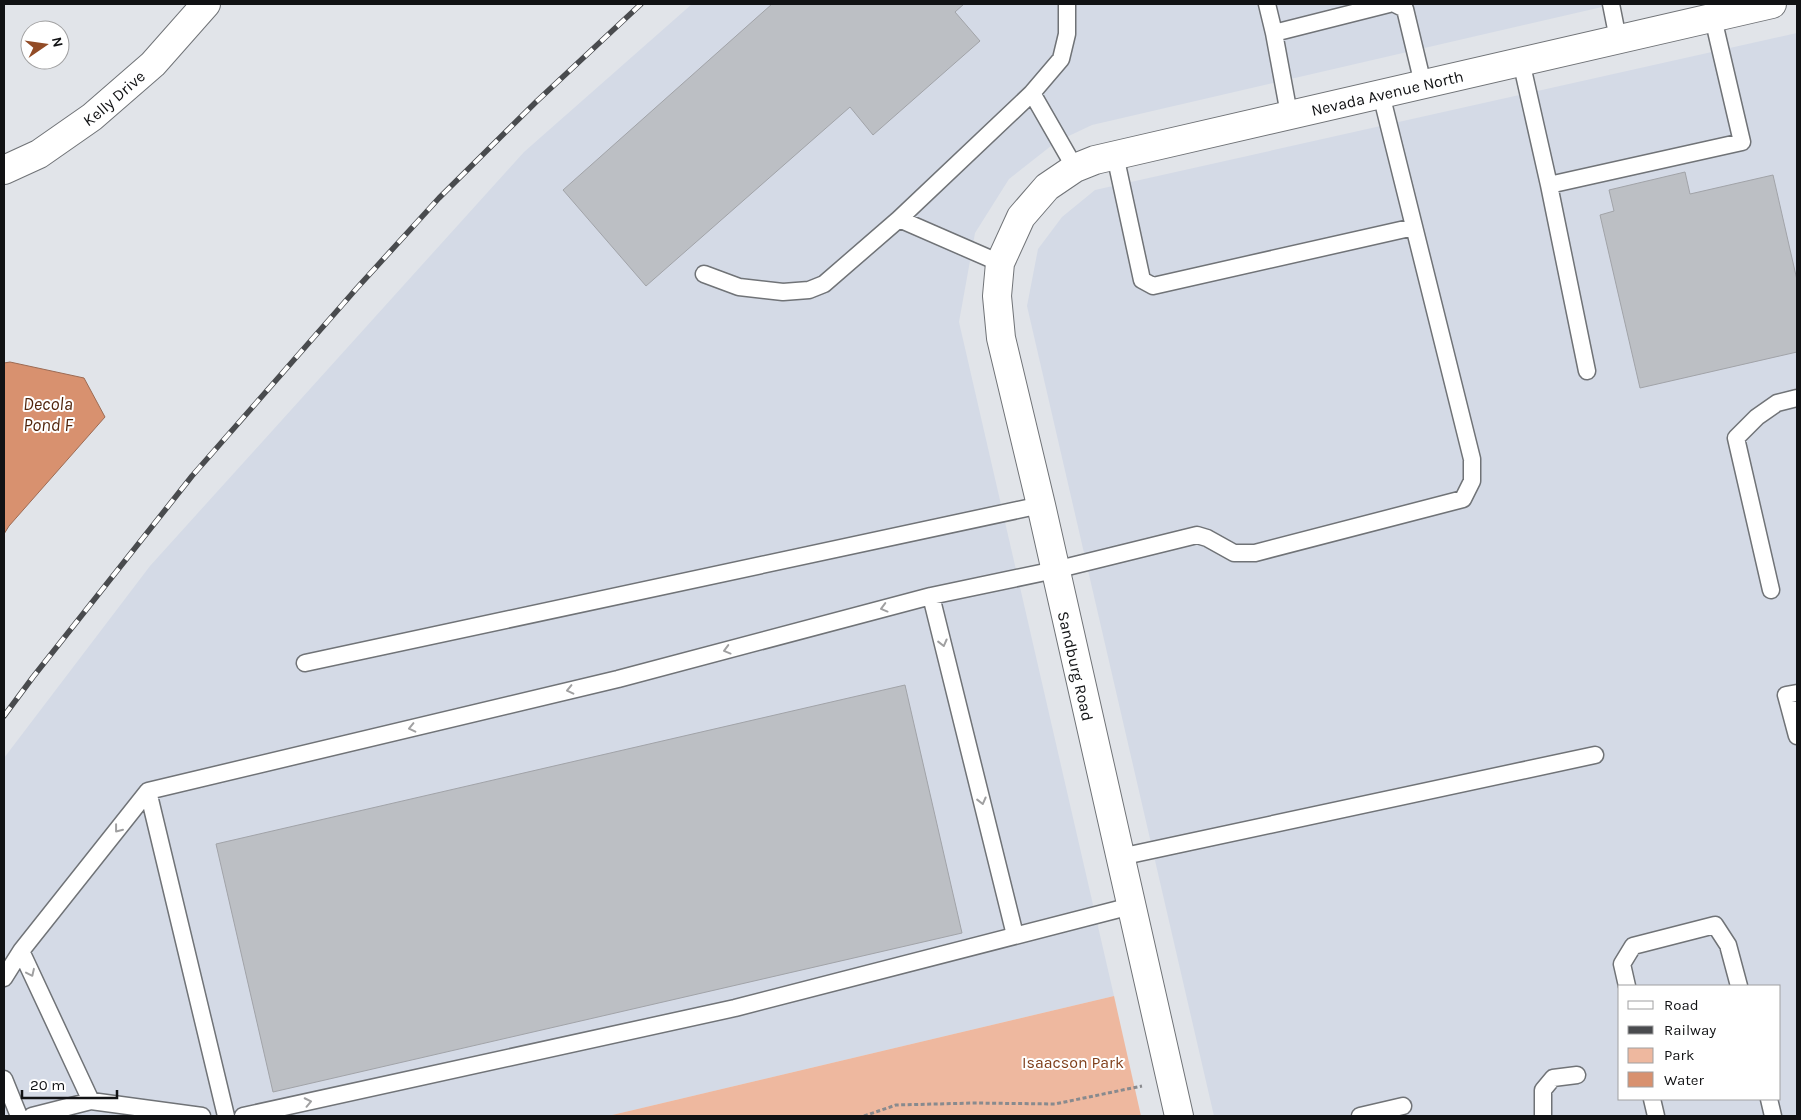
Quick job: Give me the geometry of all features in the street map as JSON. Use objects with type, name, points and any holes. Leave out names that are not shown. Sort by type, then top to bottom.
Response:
[{"type":"street","name":"Kelly Drive","points":[[4,170],[39,154],[92,117],[153,64],[206,4]]},
{"type":"street","name":"Nevada Avenue North","points":[[1021,217],[1047,187],[1074,168],[1095,160],[1772,4]]},
{"type":"street","name":"Sandburg Road","points":[[1021,217],[1000,263],[997,296],[1001,338],[1041,505],[1179,1116]]},
{"type":"lane","points":[[704,274],[739,286],[783,292],[809,290],[824,284],[899,219],[1032,93],[1061,59],[1067,34],[1067,4]]},
{"type":"lane","points":[[1267,4],[1289,114]]},
{"type":"lane","points":[[1274,32],[1389,4]]},
{"type":"lane","points":[[1395,4],[1404,9],[1423,84]]},
{"type":"lane","points":[[1611,4],[1618,39]]},
{"type":"lane","points":[[1548,185],[1742,142],[1713,18]]},
{"type":"lane","points":[[1521,61],[1587,371]]},
{"type":"lane","points":[[1032,93],[1074,168]]},
{"type":"lane","points":[[4,978],[21,951],[148,791],[609,681],[931,596],[1055,570],[1198,535],[1234,553],[1255,553],[1463,499],[1472,481],[1472,459],[1381,94]]},
{"type":"lane","points":[[1115,155],[1142,280],[1153,286],[1414,226]]},
{"type":"lane","points":[[899,219],[1000,263]]},
{"type":"lane","points":[[1771,590],[1736,438],[1757,417],[1777,402],[1797,398]]},
{"type":"lane","points":[[305,663],[1041,505]]},
{"type":"lane","points":[[931,596],[1015,935]]},
{"type":"lane","points":[[1797,693],[1786,695],[1797,736]]},
{"type":"lane","points":[[1120,857],[1595,754]]},
{"type":"lane","points":[[148,791],[226,1116]]},
{"type":"lane","points":[[243,1116],[735,1008],[1131,906]]},
{"type":"lane","points":[[1627,985],[1622,964],[1633,946],[1714,924],[1728,945],[1739,985]]},
{"type":"lane","points":[[21,951],[91,1101]]},
{"type":"lane","points":[[1543,1116],[1542,1090],[1553,1078],[1577,1075]]},
{"type":"lane","points":[[4,1079],[19,1116]]},
{"type":"lane","points":[[1652,1100],[1656,1116]]},
{"type":"lane","points":[[1769,1100],[1773,1116]]},
{"type":"lane","points":[[32,1116],[91,1101],[202,1116]]},
{"type":"lane","points":[[1360,1116],[1404,1106]]},
{"type":"path","points":[[864,1116],[896,1105],[975,1102],[1055,1104],[1170,1081]]},
{"type":"shaded area","points":[[692,4],[1615,4],[1092,125],[1056,142],[1009,179],[975,233],[959,322],[1114,996],[608,1116],[4,1116],[4,758],[150,566],[524,152]]},
{"type":"shaded area","points":[[1797,33],[1797,1116],[1214,1116],[1027,306],[1038,249],[1062,217],[1095,190]]},
{"type":"green space","name":"Isaacson Park","points":[[1114,996],[1141,1116],[608,1116]]},
{"type":"water","name":"Decola Pond F","points":[[10,362],[84,378],[105,417],[4,534],[4,363]]},
{"type":"building","points":[[772,4],[964,4],[955,12],[980,41],[873,135],[850,107],[646,286],[563,190]]},
{"type":"building","points":[[1685,172],[1690,194],[1773,175],[1797,280],[1797,352],[1640,388],[1600,215],[1614,211],[1609,190]]},
{"type":"building","points":[[905,685],[962,933],[273,1092],[216,844]]},
{"type":"railway","points":[[4,716],[192,476],[357,288],[439,198],[537,101],[641,4]]}]
